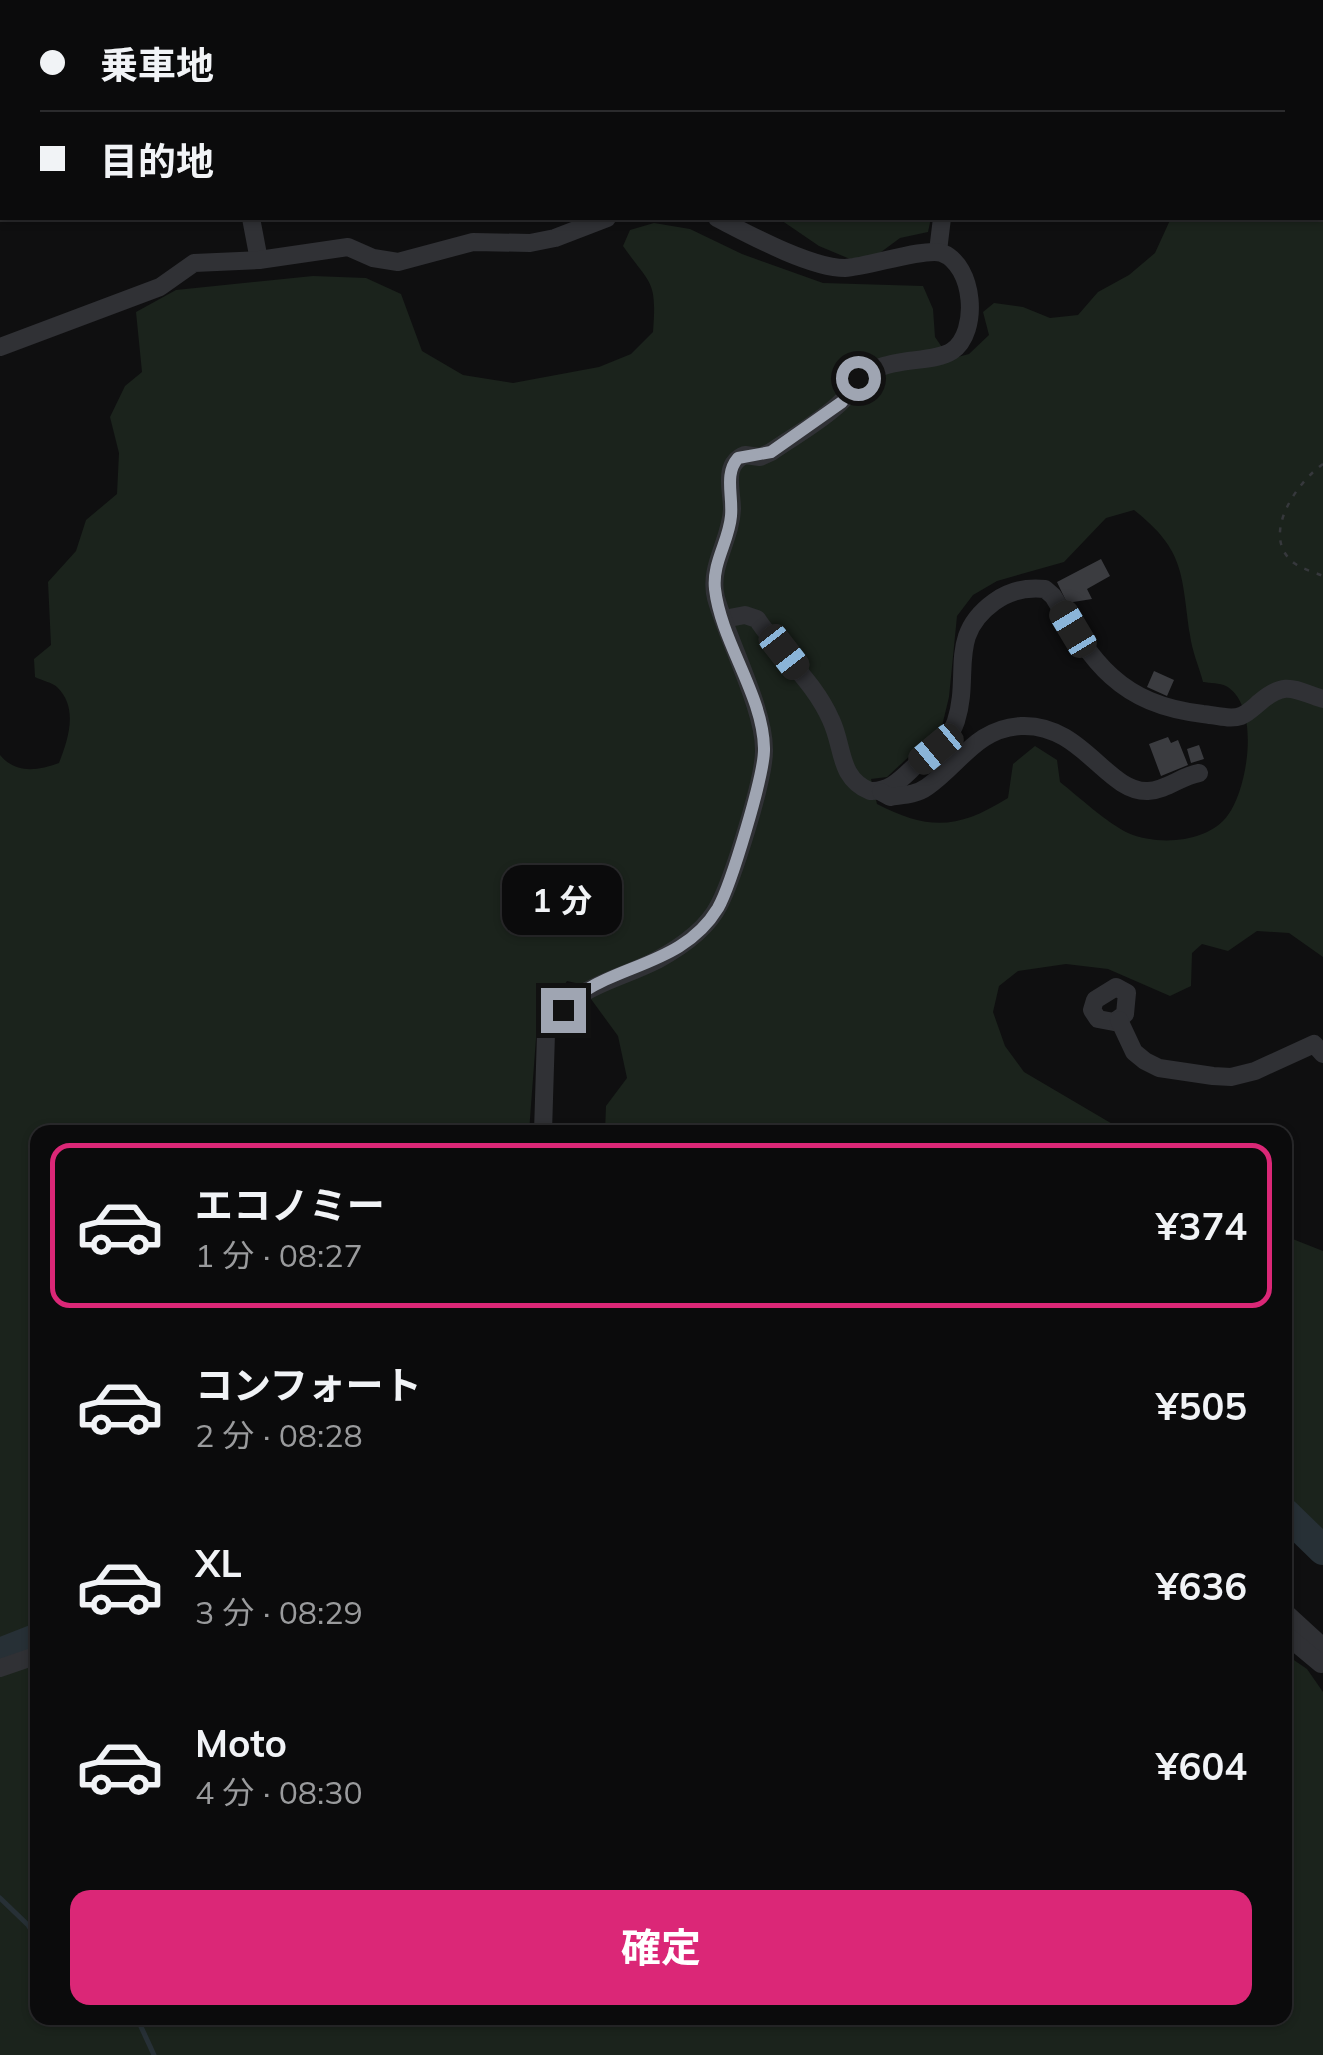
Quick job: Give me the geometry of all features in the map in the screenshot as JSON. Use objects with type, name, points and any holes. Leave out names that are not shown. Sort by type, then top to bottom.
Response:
[{"type":"street","points":[[254,220],[259,260]]},
{"type":"street","points":[[0,347],[160,286],[194,262],[259,260],[348,247],[373,258],[398,262],[474,242],[530,243],[555,238],[603,220]]},
{"type":"street","points":[[543,1125],[546,1034],[550,1025],[576,994],[655,961],[700,930],[719,906],[744,832],[764,752],[752,700],[730,645],[714,583],[730,524],[733,464],[745,456],[771,452],[842,402],[858,378],[881,366],[911,358],[938,357],[961,343],[967,326],[965,274],[958,261],[938,251],[839,268],[754,238],[721,220]]},
{"type":"street","points":[[938,251],[942,220]]},
{"type":"street","points":[[880,792],[936,749],[956,725],[968,629],[976,615],[1016,590],[1045,589],[1100,666],[1132,694],[1155,704],[1232,717],[1245,714],[1279,690],[1293,688],[1323,699]]},
{"type":"street","points":[[724,619],[744,614],[757,620],[827,710],[848,775],[860,787],[890,796],[926,788],[986,734],[1026,725],[1047,729],[1080,746],[1134,790],[1159,789],[1199,773]]},
{"type":"street","points":[[1119,1020],[1134,1052],[1159,1068],[1231,1076],[1256,1071],[1314,1044],[1323,1054]]},
{"type":"street","points":[[1292,1619],[1323,1648]]},
{"type":"street","points":[[1292,1640],[1321,1664],[1323,1661]]},
{"type":"street","points":[[0,1668],[30,1658]]},
{"type":"path","points":[[1323,464],[1291,496],[1283,512],[1282,526],[1283,546],[1293,562],[1323,576]]},
{"type":"shaded area","points":[[781,220],[931,220],[928,232],[900,238],[877,255],[850,259],[819,246]]},
{"type":"shaded area","points":[[1170,220],[1323,220],[1323,957],[1289,933],[1257,931],[1228,951],[1202,944],[1192,953],[1191,986],[1170,996],[1108,969],[1066,964],[1018,971],[999,986],[993,1012],[1005,1046],[1024,1072],[1114,1125],[605,1125],[606,1106],[627,1078],[618,1036],[580,984],[567,981],[537,1025],[530,1125],[30,1125],[30,2025],[1292,2025],[1292,1659],[1307,1669],[1323,1692],[1323,2055],[0,2055],[0,755],[20,768],[43,768],[59,763],[66,744],[68,704],[57,687],[35,677],[34,659],[51,645],[48,582],[76,551],[86,520],[117,494],[119,453],[110,417],[125,386],[142,372],[136,312],[176,290],[313,276],[366,278],[401,294],[422,351],[463,375],[513,383],[599,367],[631,354],[653,332],[653,292],[623,246],[630,230],[654,223],[690,229],[742,254],[823,283],[923,286],[933,309],[935,337],[950,359],[969,354],[989,335],[983,312],[994,303],[1023,307],[1050,318],[1078,315],[1098,292],[1129,275],[1155,253]],"holes":[[[1134,510],[1163,538],[1178,565],[1191,641],[1203,682],[1226,686],[1237,696],[1244,711],[1248,748],[1245,768],[1235,803],[1219,824],[1182,839],[1153,840],[1128,833],[1060,782],[1057,760],[1035,746],[1013,764],[1008,798],[974,816],[929,822],[877,804],[871,779],[887,777],[942,726],[949,697],[957,616],[973,595],[997,581],[1064,562],[1106,518]]]},
{"type":"shaded area","points":[[1292,1239],[1323,1251],[1323,1535],[1292,1502]]},
{"type":"building","points":[[1101,559],[1110,576],[1087,589],[1092,599],[1067,603],[1057,582]]},
{"type":"building","points":[[1154,671],[1174,680],[1167,696],[1147,687]]},
{"type":"building","points":[[1168,737],[1171,743],[1178,740],[1188,765],[1161,776],[1149,744]]},
{"type":"building","points":[[1199,745],[1204,759],[1191,763],[1187,749]]},
{"type":"waterway","points":[[1292,1520],[1323,1550]]},
{"type":"waterway","points":[[0,1653],[30,1641]]},
{"type":"waterway","points":[[0,1898],[30,1928]]},
{"type":"waterway","points":[[140,2025],[154,2055]]},
{"type":"route","points":[[563,1010],[576,994],[679,947],[700,930],[719,906],[762,771],[764,752],[764,739],[730,645],[714,583],[730,524],[730,474],[738,458],[771,452],[842,402],[858,378]]}]
